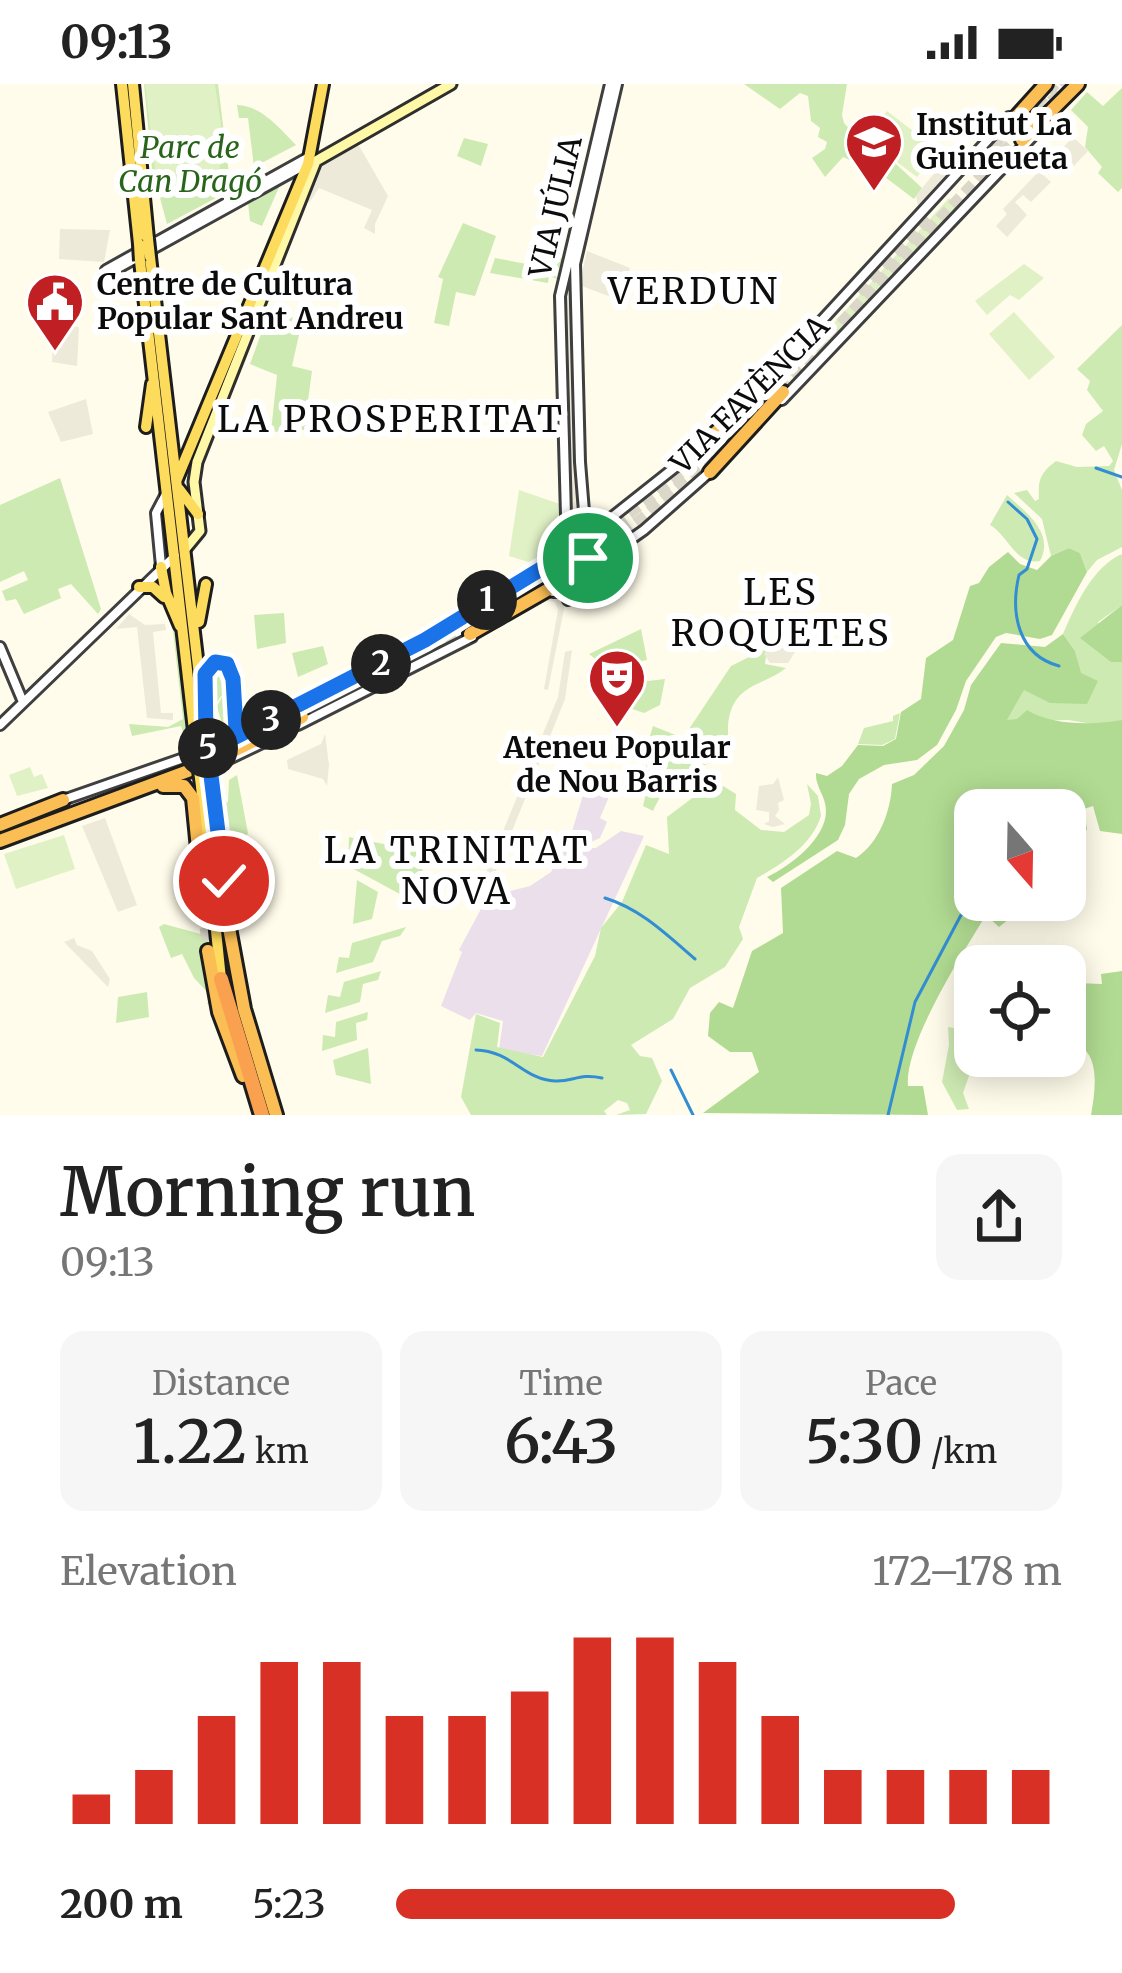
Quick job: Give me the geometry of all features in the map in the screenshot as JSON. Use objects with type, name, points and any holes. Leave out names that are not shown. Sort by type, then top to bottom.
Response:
[{"type":"highway","points":[[1008,126],[1043,84]]},
{"type":"highway","points":[[1022,140],[1080,84]]},
{"type":"highway","points":[[692,454],[777,386]]},
{"type":"highway","points":[[710,472],[777,386]]},
{"type":"highway","points":[[715,450],[777,386]]},
{"type":"highway","points":[[467,627],[575,551]]},
{"type":"highway","points":[[467,627],[582,570]]},
{"type":"highway","points":[[467,627],[560,573]]},
{"type":"highway","points":[[0,836],[228,756],[301,714]]},
{"type":"highway","points":[[164,787],[182,785],[194,798],[204,910]]},
{"type":"highway","points":[[0,836],[63,800]]},
{"type":"highway","points":[[0,836],[71,820]]},
{"type":"highway","points":[[229,928],[265,1115]]},
{"type":"highway","points":[[208,951],[219,1012],[243,1076],[265,1115]]},
{"type":"highway","points":[[221,980],[265,1115]]},
{"type":"highway","points":[[221,980],[243,1076]]},
{"type":"main road","points":[[122,84],[175,486],[202,733],[221,980]]},
{"type":"main road","points":[[133,84],[143,241]]},
{"type":"main road","points":[[181,552],[200,531],[194,482],[197,462],[313,160],[323,84]]},
{"type":"main road","points":[[175,486],[313,160],[440,84]]},
{"type":"main road","points":[[313,160],[451,84]]},
{"type":"main road","points":[[145,259],[154,375],[175,486],[198,514]]},
{"type":"main road","points":[[146,428],[154,375]]},
{"type":"main road","points":[[161,564],[173,609],[191,645]]},
{"type":"main road","points":[[191,645],[206,584]]},
{"type":"main road","points":[[140,587],[155,588],[173,609]]},
{"type":"main road","points":[[202,733],[205,674],[212,665],[223,662],[232,673],[236,721],[232,735],[220,745]]},
{"type":"main road","points":[[206,784],[229,928]]},
{"type":"street","name":"VIA JÚLIA","points":[[575,551],[584,527],[575,264],[614,84]]},
{"type":"street","name":"VIA JÚLIA","points":[[575,551],[560,296],[614,84]]},
{"type":"street","name":"VIA FAVÈNCIA","points":[[63,800],[220,745],[425,640],[575,551],[692,454],[758,389],[1043,84]]},
{"type":"street","name":"VIA FAVÈNCIA","points":[[71,820],[235,759],[487,630],[644,530],[710,472],[1080,84]]},
{"type":"street","points":[[313,160],[118,268],[106,270],[242,193],[313,160]]},
{"type":"street","points":[[230,206],[242,193]]},
{"type":"street","points":[[161,564],[157,508],[175,486]]},
{"type":"street","points":[[584,527],[597,532]]},
{"type":"street","points":[[575,551],[588,564],[582,570],[571,567],[575,551]]},
{"type":"street","points":[[0,725],[161,564],[181,552]]},
{"type":"street","points":[[553,592],[562,592],[568,600]]},
{"type":"street","points":[[0,647],[23,702]]},
{"type":"shaded area","points":[[1073,137],[1088,151],[1069,171],[1061,172],[1049,162]]},
{"type":"shaded area","points":[[358,144],[388,196],[375,234],[364,228],[372,210],[319,188],[305,202],[320,166]]},
{"type":"shaded area","points":[[950,153],[963,163],[897,236],[893,233],[918,206],[916,196]]},
{"type":"shaded area","points":[[1039,171],[1051,182],[1031,202],[1023,195],[1015,202],[1027,215],[1007,237],[996,226],[1007,214],[1003,209]]},
{"type":"shaded area","points":[[60,229],[110,230],[104,262],[59,259]]},
{"type":"shaded area","points":[[587,251],[630,268],[619,300],[579,285]]},
{"type":"shaded area","points":[[574,262],[583,540],[569,549],[561,303],[568,264]]},
{"type":"shaded area","points":[[54,325],[79,327],[77,366],[52,362]]},
{"type":"shaded area","points":[[86,399],[93,434],[61,442],[48,412]]},
{"type":"shaded area","points":[[557,593],[566,599],[548,690],[544,689],[558,610],[555,602],[544,600]]},
{"type":"shaded area","points":[[129,614],[145,625],[165,624],[166,630],[153,632],[161,713],[173,713],[173,720],[147,718],[137,627],[116,629]]},
{"type":"shaded area","points":[[791,626],[803,639],[788,663],[770,663],[764,654]]},
{"type":"shaded area","points":[[572,650],[565,699],[488,883],[485,875],[558,697],[565,652]]},
{"type":"shaded area","points":[[325,734],[327,786],[323,779],[288,769],[287,760],[321,744]]},
{"type":"shaded area","points":[[778,777],[784,800],[778,803],[775,816],[785,824],[773,827],[764,824],[769,812],[756,810],[759,786],[773,784]]},
{"type":"shaded area","points":[[587,782],[611,792],[600,818],[607,822],[600,838],[569,841]]},
{"type":"shaded area","points":[[105,818],[137,905],[118,912],[82,826]]},
{"type":"shaded area","points":[[621,831],[644,836],[542,1056],[499,1050],[503,1021],[476,1013],[470,1020],[441,1006],[459,950],[491,890],[530,886],[551,872],[563,850],[596,848]]},
{"type":"shaded area","points":[[74,938],[77,945],[92,951],[110,979],[108,987],[64,942]]},
{"type":"green space","name":"Parc de Can Dragó","points":[[144,84],[218,84],[231,190],[167,224],[152,168]]},
{"type":"green space","name":"Parc de Can Dragó","points":[[145,84],[215,84],[221,161],[217,173],[203,186],[183,188],[156,177]]},
{"type":"green space","points":[[744,84],[847,84],[844,123],[922,188],[914,199],[881,174],[843,157],[825,177],[812,158],[827,142],[818,137],[820,128],[811,121],[808,96],[800,93],[780,109]]},
{"type":"green space","points":[[1122,88],[1122,188],[1118,192],[1098,173],[1102,167],[1085,147],[1088,127],[1071,110],[1087,92],[1103,106]]},
{"type":"green space","points":[[237,105],[262,114],[296,145],[254,167],[248,118],[239,118]]},
{"type":"green space","points":[[887,111],[938,150],[917,177],[866,139]]},
{"type":"green space","points":[[464,138],[488,144],[481,166],[457,156]]},
{"type":"green space","points":[[280,185],[262,226],[250,221],[248,203]]},
{"type":"green space","points":[[949,198],[958,206],[914,253],[906,245]]},
{"type":"green space","points":[[463,223],[496,236],[475,296],[456,292],[449,326],[434,323],[443,279],[438,277]]},
{"type":"green space","points":[[898,253],[905,259],[817,354],[811,348]]},
{"type":"green space","points":[[545,255],[562,258],[562,267],[549,269],[558,279],[549,276],[548,283],[490,273],[495,258],[542,267]]},
{"type":"green space","points":[[1024,264],[1044,278],[1019,300],[1010,295],[987,315],[975,301]]},
{"type":"green space","points":[[270,309],[287,322],[291,316],[301,326],[292,366],[312,371],[304,430],[271,432],[277,375],[250,364]]},
{"type":"green space","points":[[1014,312],[1055,357],[1029,380],[989,334]]},
{"type":"green space","points":[[1122,325],[1122,444],[1114,470],[1122,490],[1122,547],[1097,560],[1087,572],[1080,553],[1069,548],[1051,556],[1042,519],[1014,493],[1027,490],[1035,501],[1039,499],[1041,477],[1056,461],[1077,467],[1109,466],[1113,461],[1104,446],[1096,451],[1082,435],[1086,424],[1103,411],[1087,390],[1090,381],[1077,369]]},
{"type":"green space","points":[[60,478],[101,609],[98,614],[71,584],[58,589],[61,598],[24,614],[16,599],[6,601],[2,591],[28,580],[24,571],[0,582],[0,505]]},
{"type":"green space","points":[[519,490],[560,504],[559,548],[538,565],[509,556]]},
{"type":"green space","points":[[1007,495],[1041,532],[1044,551],[1040,561],[1024,559],[990,525]]},
{"type":"green space","points":[[1069,548],[1080,553],[1087,572],[1052,635],[1040,639],[1006,633],[996,637],[966,681],[937,745],[917,760],[884,765],[859,779],[849,794],[838,840],[773,882],[767,877],[796,859],[820,832],[826,811],[816,773],[827,776],[842,766],[858,745],[883,746],[896,739],[901,712],[921,699],[926,658],[953,640],[970,586],[979,583],[989,567],[1008,552],[1020,564],[1037,570],[1051,556]]},
{"type":"green space","points":[[1122,554],[1122,605],[1098,622],[1111,662],[1122,662],[1122,720],[1105,726],[1068,720],[1006,721],[1024,689],[1080,673],[1075,651],[1063,634],[1094,577]]},
{"type":"green space","points":[[1122,605],[1122,662],[1111,662],[1080,638]]},
{"type":"green space","points":[[171,613],[186,675],[188,724],[184,735],[181,726],[132,736],[129,724],[168,727],[183,719]]},
{"type":"green space","points":[[284,613],[286,643],[257,649],[254,615]]},
{"type":"green space","points":[[641,629],[647,660],[632,663],[633,673],[617,675],[589,654]]},
{"type":"green space","points":[[1063,634],[1075,651],[1081,673],[1098,681],[1087,704],[1050,703],[1024,690],[1007,720],[1027,710],[1074,723],[1122,720],[1122,834],[1100,831],[1093,806],[1086,808],[1086,789],[954,789],[954,921],[982,921],[968,945],[954,945],[954,968],[925,1023],[909,1068],[908,1086],[923,1086],[928,1115],[703,1113],[759,1072],[752,1052],[730,1052],[708,1036],[710,1013],[719,1002],[733,1008],[752,951],[783,933],[781,888],[837,851],[856,858],[871,844],[886,815],[892,784],[914,775],[944,746],[964,710],[971,685],[1001,643],[1045,647]]},
{"type":"green space","points":[[323,646],[328,664],[298,677],[292,653]]},
{"type":"green space","points":[[767,648],[765,664],[786,668],[738,698],[729,718],[726,758],[682,771],[653,811],[643,806],[647,789],[638,784],[652,753],[646,749],[653,726],[683,738],[731,666]]},
{"type":"green space","points":[[214,665],[228,668],[234,721],[223,728],[217,706],[226,690],[213,707],[213,735],[208,683]]},
{"type":"green space","points":[[665,679],[660,705],[644,713],[618,704],[630,683]]},
{"type":"green space","points":[[900,713],[895,739],[882,745],[858,744],[864,728],[893,721]]},
{"type":"green space","points":[[30,767],[34,777],[42,774],[48,788],[17,796],[9,775]]},
{"type":"green space","points":[[237,775],[248,833],[237,846],[224,835],[218,776],[223,803],[228,802],[229,780]]},
{"type":"green space","points":[[715,781],[736,794],[735,810],[761,830],[784,832],[809,815],[807,784],[818,796],[821,816],[803,845],[757,878],[739,927],[743,939],[725,967],[690,988],[673,1019],[631,1045],[640,1056],[652,1058],[662,1081],[646,1114],[616,1115],[630,1110],[618,1100],[604,1111],[607,1115],[471,1115],[461,1097],[476,1014],[500,1023],[497,1047],[543,1057],[595,956],[601,928],[622,902],[646,845],[669,854],[667,817]]},
{"type":"green space","points":[[64,835],[75,869],[16,889],[4,854]]},
{"type":"green space","points":[[349,837],[423,852],[422,906],[348,866]]},
{"type":"green space","points":[[357,880],[378,892],[372,919],[353,924]]},
{"type":"green space","points":[[164,924],[208,936],[218,1015],[207,1003],[212,997],[194,978],[182,954],[171,958],[159,927]]},
{"type":"green space","points":[[406,927],[400,936],[382,941],[373,962],[336,973],[339,957],[349,958],[352,943]]},
{"type":"green space","points":[[381,971],[378,980],[363,984],[360,1002],[325,1013],[328,995],[340,997],[344,982]]},
{"type":"green space","points":[[1122,971],[1122,1115],[1091,1115],[1094,1069],[1086,1052],[1086,983],[1102,984],[1101,974]]},
{"type":"green space","points":[[147,992],[149,1017],[116,1023],[118,997]]},
{"type":"green space","points":[[368,1012],[367,1020],[356,1023],[357,1040],[322,1051],[323,1035],[335,1037],[336,1022]]},
{"type":"green space","points":[[948,1027],[954,1028],[954,1077],[969,1077],[963,1093],[969,1109],[957,1110],[942,1082]]},
{"type":"green space","points":[[368,1048],[371,1084],[336,1075],[333,1060]]},
{"type":"waterway","points":[[1096,468],[1122,477]]},
{"type":"waterway","points":[[1008,502],[1027,519],[1037,539],[1027,569],[1019,575],[1020,631],[1034,652],[1059,666]]},
{"type":"waterway","points":[[605,898],[642,916],[695,959]]},
{"type":"waterway","points":[[888,1115],[915,1002],[958,921]]},
{"type":"waterway","points":[[476,1050],[499,1055],[544,1079],[602,1078]]},
{"type":"waterway","points":[[671,1070],[693,1115]]},
{"type":"tunnel","points":[[1023,118],[1055,84]]},
{"type":"tunnel","points":[[779,389],[1068,84]]},
{"type":"tunnel","points":[[982,162],[1008,126]]},
{"type":"tunnel","points":[[858,292],[931,216]]},
{"type":"tunnel","points":[[578,566],[643,518],[717,453]]},
{"type":"tunnel","points":[[558,569],[702,456]]},
{"type":"tunnel","points":[[302,717],[469,631]]},
{"type":"tunnel","points":[[204,910],[208,951]]},
{"type":"place","name":"Institut La Guineueta","points":[[874,193]]},
{"type":"place","name":"Centre de Cultura Popular Sant Andreu","points":[[55,353]]},
{"type":"place","name":"Ateneu Popular de Nou Barris","points":[[617,729]]},
{"type":"district","name":"VERDUN","points":[[694,291]]},
{"type":"district","name":"LA PROSPERITAT","points":[[391,419]]},
{"type":"district","name":"LES ROQUETES","points":[[781,612]]},
{"type":"district","name":"LA TRINITAT NOVA","points":[[457,870]]},
{"type":"route","points":[[224,881],[206,735],[205,674],[209,667],[215,662],[227,664],[233,679],[236,729],[220,745],[454,624],[567,553],[569,559],[579,551],[588,558]]}]
